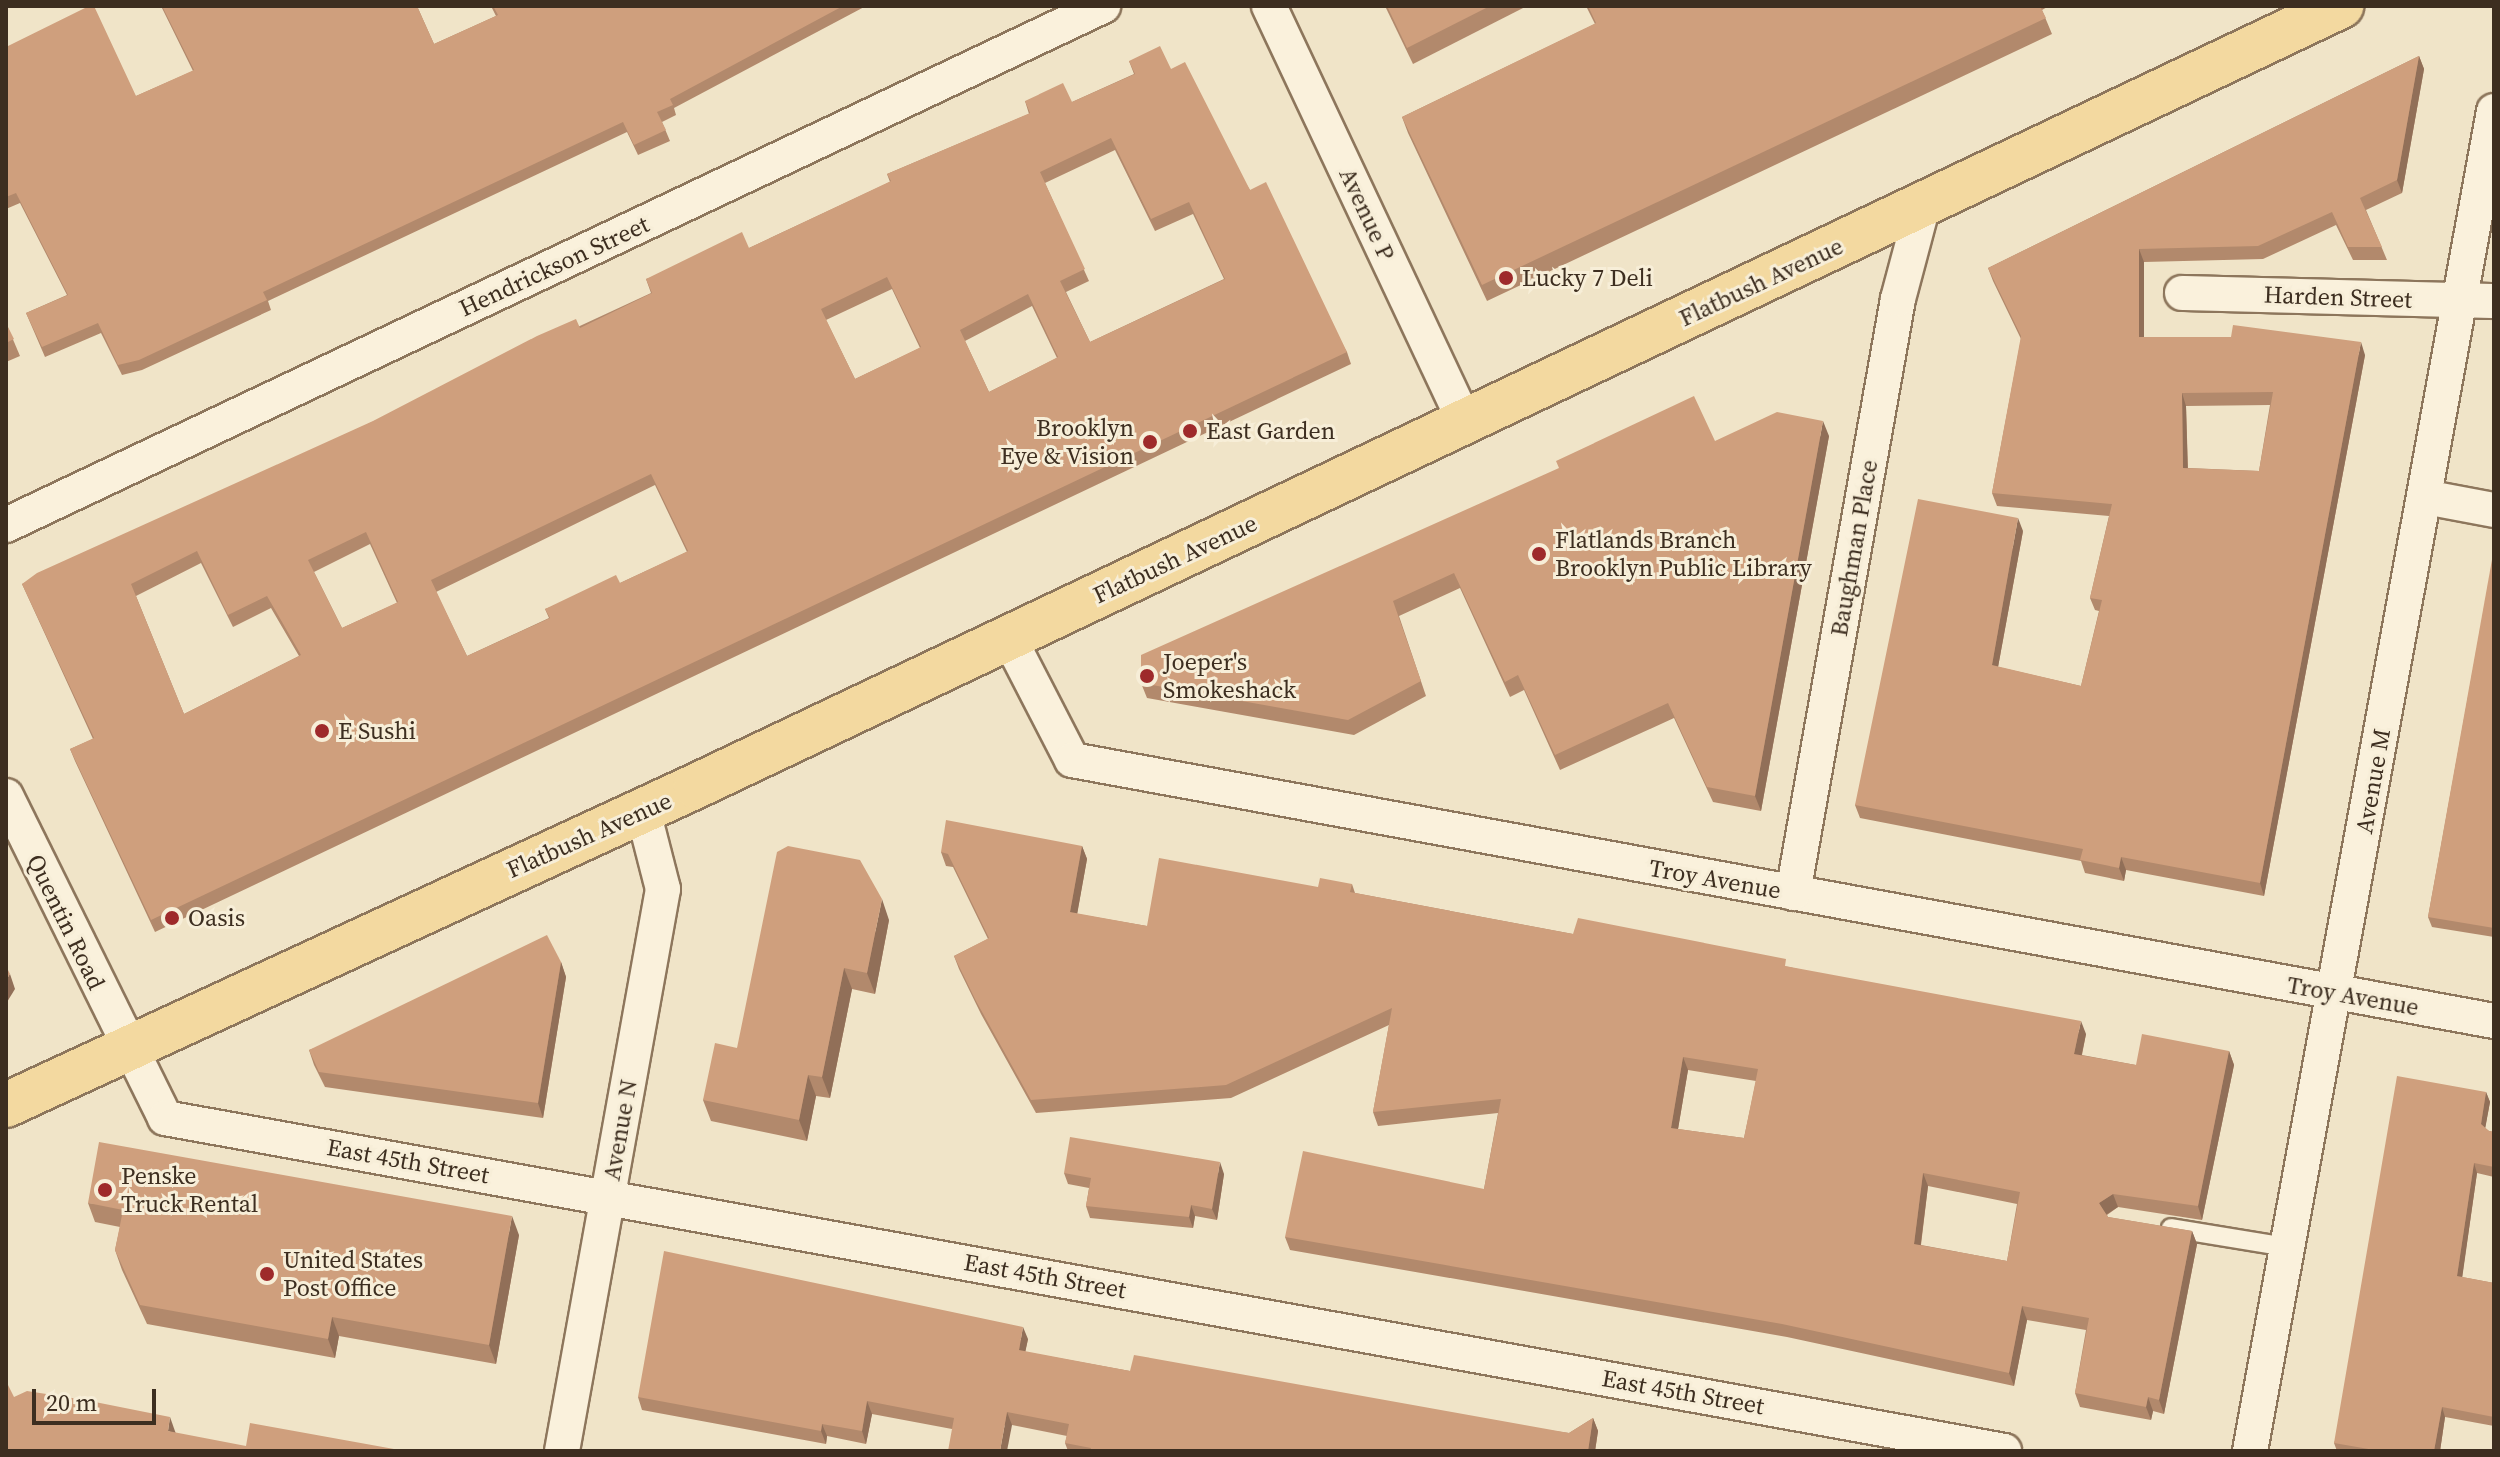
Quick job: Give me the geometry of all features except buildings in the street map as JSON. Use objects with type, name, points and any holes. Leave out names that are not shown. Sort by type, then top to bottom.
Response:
[{"type":"main road","name":"Flatbush Avenue","points":[[6,1105],[643,811],[2341,6]]},
{"type":"street","name":"Hendrickson Street","points":[[6,525],[1103,6]]},
{"type":"street","name":"Avenue P","points":[[1269,6],[1465,422]]},
{"type":"street","name":"Avenue M","points":[[2250,1451],[2494,111]]},
{"type":"street","name":"Baughman Place","points":[[1793,893],[1898,299],[1923,205]]},
{"type":"street","name":"Harden Street","points":[[2182,293],[2494,301]]},
{"type":"street","points":[[2425,497],[2494,510]]},
{"type":"street","name":"Troy Avenue","points":[[1009,638],[1072,760],[2494,1021]]},
{"type":"street","name":"Quentin Road","points":[[6,796],[126,1047]]},
{"type":"street","name":"Avenue N","points":[[562,1451],[663,889],[643,811]]},
{"type":"street","name":"East 45th Street","points":[[126,1047],[165,1118],[2004,1451]]},
{"type":"lane","points":[[2147,1224],[2287,1247]]},
{"type":"place","name":"Lucky 7 Deli","points":[[1506,278]]},
{"type":"place","name":"East Garden","points":[[1190,431]]},
{"type":"place","name":"Brooklyn Eye & Vision","points":[[1150,442]]},
{"type":"place","name":"Flatlands Branch Brooklyn Public Library","points":[[1539,554]]},
{"type":"place","name":"Joeper's Smokeshack","points":[[1147,676]]},
{"type":"place","name":"E Sushi","points":[[322,731]]},
{"type":"place","name":"Oasis","points":[[172,918]]},
{"type":"place","name":"Penske Truck Rental","points":[[105,1190]]},
{"type":"place","name":"United States Post Office","points":[[267,1274]]}]
